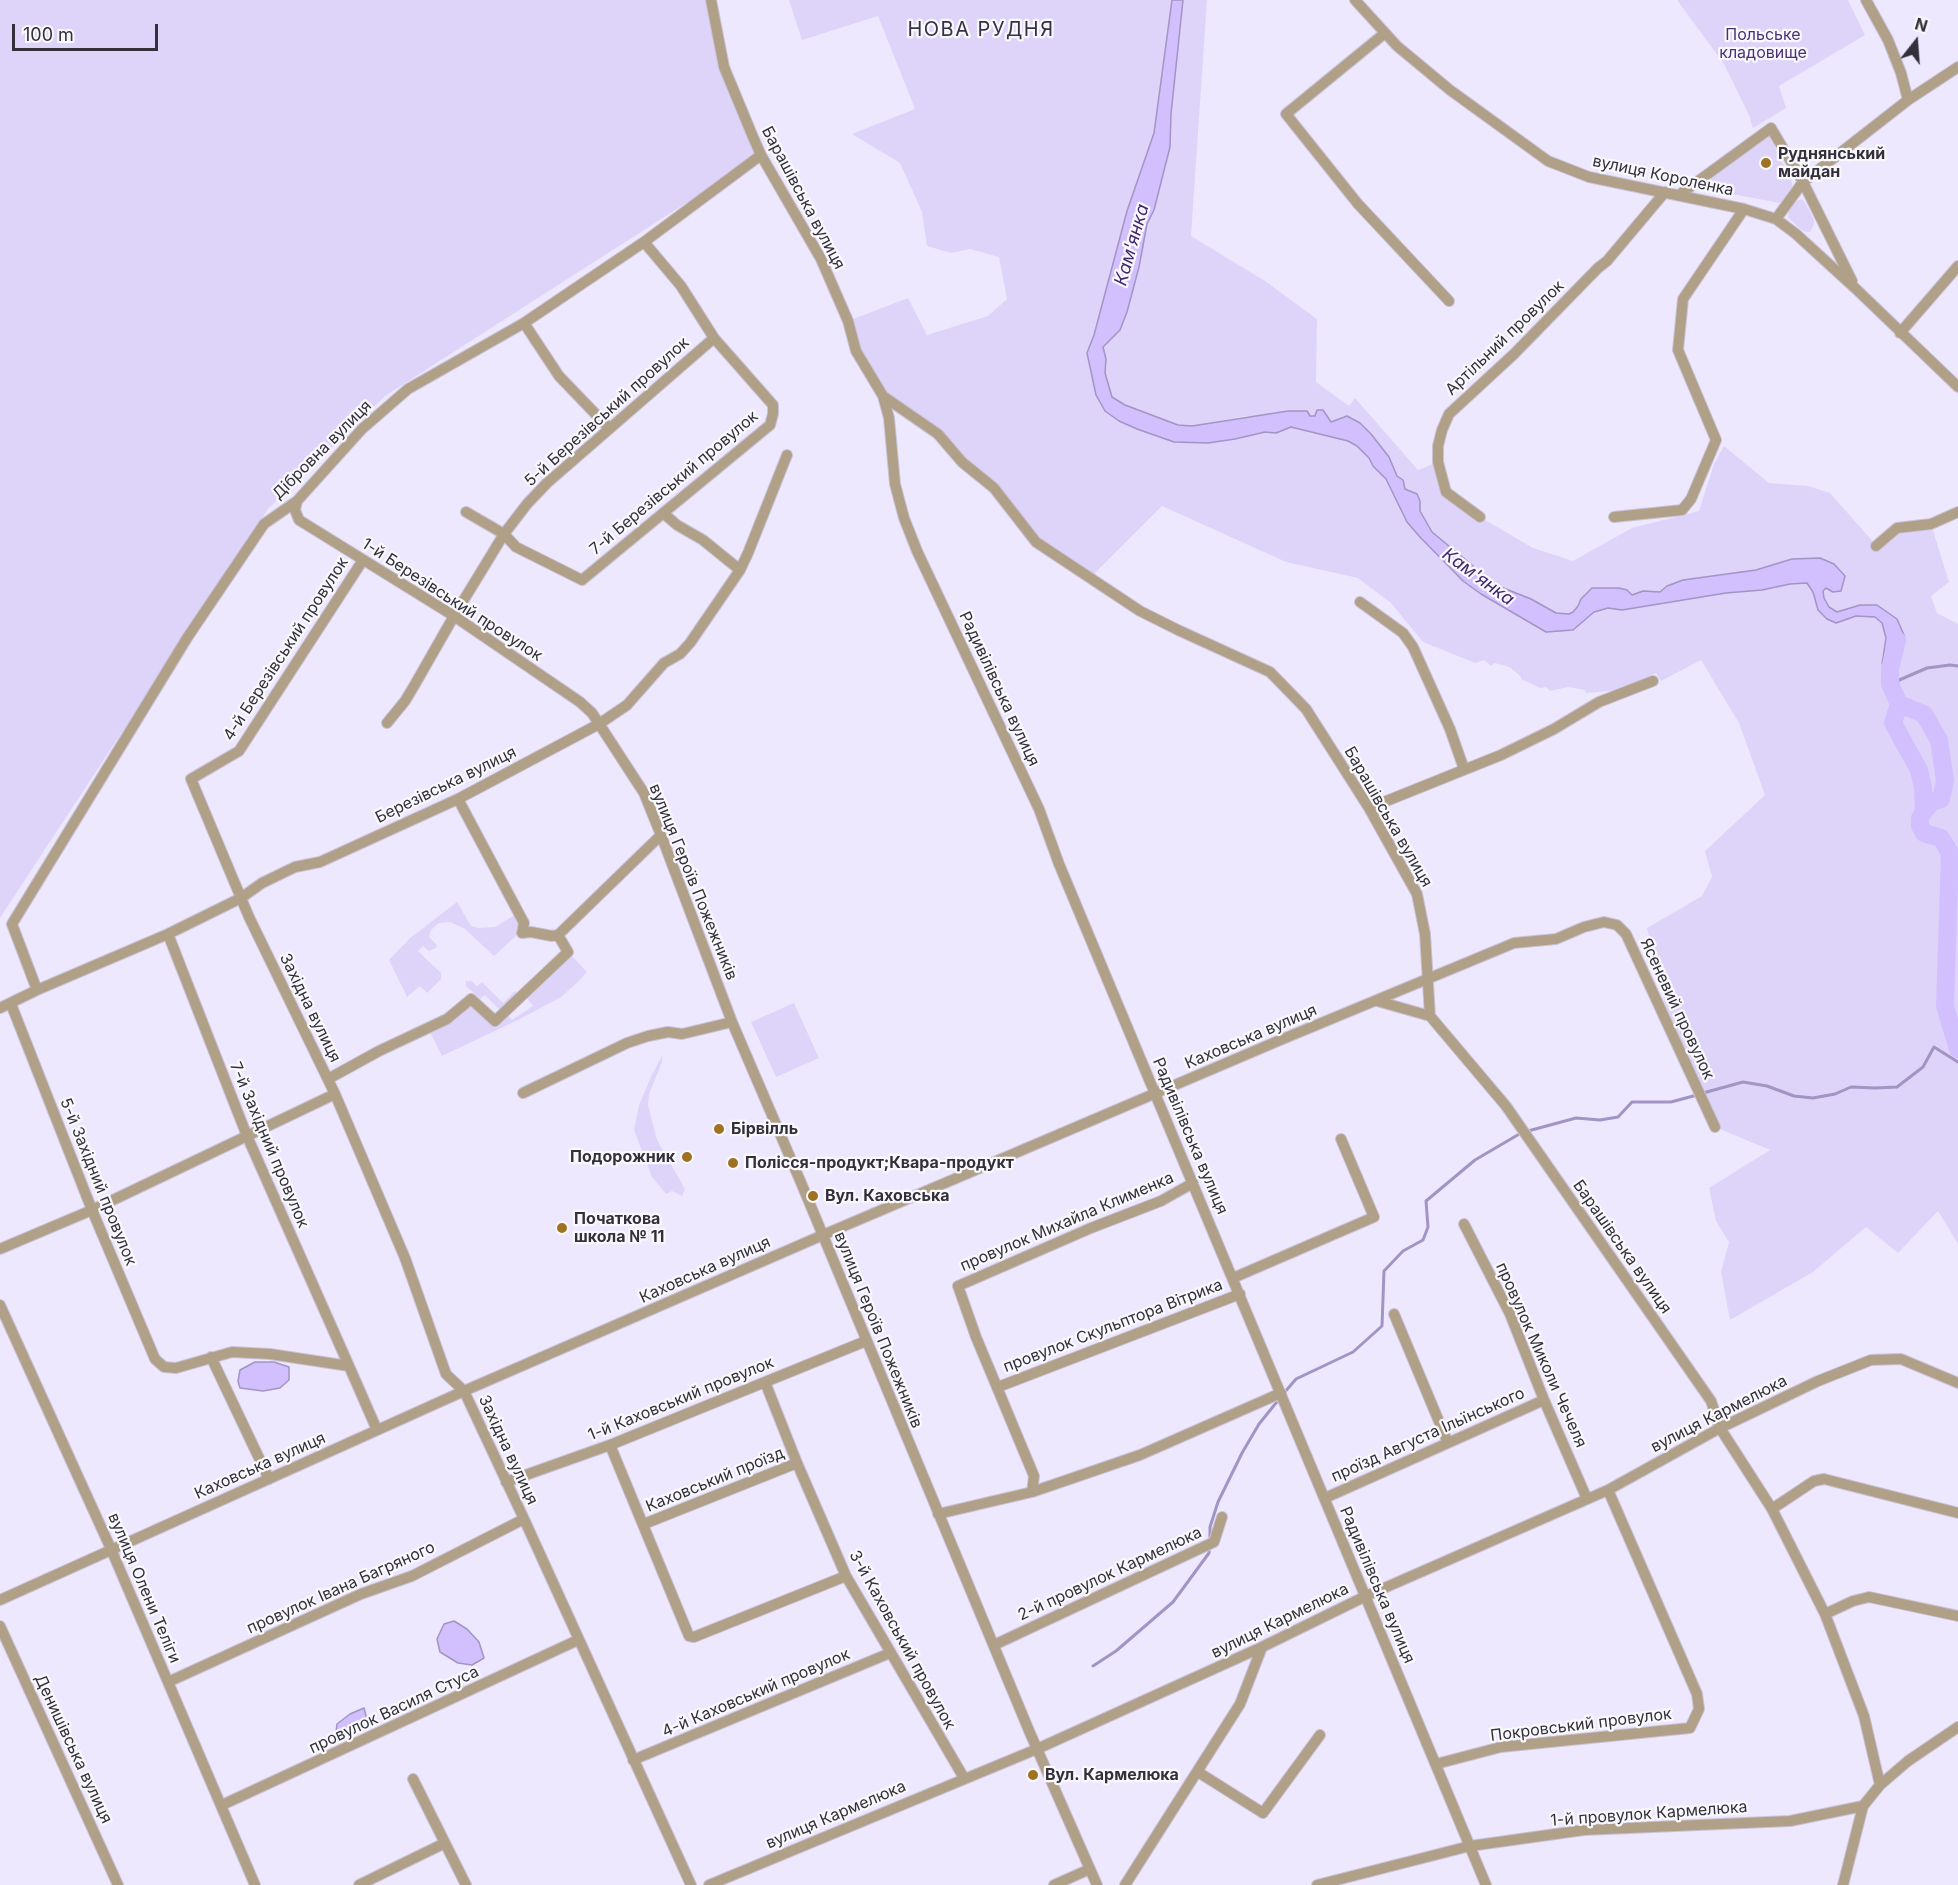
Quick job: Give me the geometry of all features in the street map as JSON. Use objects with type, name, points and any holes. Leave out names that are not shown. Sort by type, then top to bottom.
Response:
[{"type":"street","name":"Барашівська вулиця","points":[[711,0],[724,67],[761,155],[821,259],[848,321],[856,351],[883,396],[938,434],[962,462],[994,488],[1036,542],[1140,611],[1270,672],[1306,709],[1369,808],[1417,894],[1425,934],[1430,1016],[1506,1106],[1711,1401],[1720,1428],[1772,1509],[1826,1614],[1864,1716],[1880,1785]]},
{"type":"street","name":"вулиця Короленка","points":[[1355,0],[1397,45],[1450,90],[1548,161],[1589,177],[1744,209],[1776,219],[1856,288],[1958,387]]},
{"type":"street","points":[[1866,0],[1888,40],[1901,73],[1908,100]]},
{"type":"street","points":[[1385,33],[1286,114],[1358,204],[1449,300]]},
{"type":"street","points":[[1776,219],[1803,182],[1908,100],[1958,67]]},
{"type":"street","points":[[1679,195],[1771,128],[1803,182],[1856,288]]},
{"type":"street","name":"Дібровна вулиця","points":[[37,990],[12,924],[187,638],[264,524],[297,501],[362,429],[408,389],[524,323],[644,242],[761,155]]},
{"type":"street","name":"Артільний провулок","points":[[1480,517],[1446,492],[1438,462],[1438,446],[1449,414],[1514,354],[1607,261],[1665,192]]},
{"type":"street","points":[[1614,518],[1682,510],[1691,500],[1716,440],[1677,350],[1683,299],[1744,209]]},
{"type":"street","name":"7-й Березівський провулок","points":[[466,512],[504,534],[516,547],[582,580],[770,425],[773,414],[772,405],[714,338],[681,286],[644,242]]},
{"type":"street","points":[[1900,333],[1958,266]]},
{"type":"street","points":[[524,323],[560,376],[609,428]]},
{"type":"street","name":"5-й Березівський провулок","points":[[387,723],[405,701],[504,534],[527,504],[547,483],[714,338]]},
{"type":"street","name":"Радивілівська вулиця","points":[[883,396],[890,425],[895,484],[904,518],[1039,809],[1059,864],[1486,1885]]},
{"type":"street","points":[[890,425],[895,418],[899,417],[916,419]]},
{"type":"street","name":"Березівська вулиця","points":[[5,1006],[168,934],[241,898],[261,883],[295,867],[320,862],[458,799],[599,724],[627,705],[664,663],[680,654],[690,643],[740,570],[787,455]]},
{"type":"street","name":"1-й Березівський провулок","points":[[297,501],[296,510],[299,520],[454,616],[580,702],[592,712],[599,724]]},
{"type":"street","points":[[1876,546],[1897,528],[1931,524],[1958,512]]},
{"type":"street","points":[[663,513],[677,525],[703,540],[740,570]]},
{"type":"street","name":"4-й Березівський провулок","points":[[241,898],[190,779],[239,751],[363,560]]},
{"type":"street","points":[[1360,602],[1403,633],[1413,647],[1450,729],[1464,769]]},
{"type":"street","points":[[1369,808],[1501,755],[1554,729],[1599,702],[1653,681]]},
{"type":"street","name":"вулиця Героїв Пожежників","points":[[599,724],[644,793],[732,1022],[1037,1749],[1097,1885]]},
{"type":"street","points":[[458,799],[524,923],[522,933],[558,935],[661,835]]},
{"type":"street","name":"Західна вулиця","points":[[241,898],[336,1094],[405,1258],[446,1374],[464,1391],[691,1885]]},
{"type":"street","name":"Ясеневий провулок","points":[[1427,979],[1514,943],[1556,939],[1584,927],[1605,922],[1617,925],[1626,934],[1715,1127]]},
{"type":"street","name":"7-й Західний провулок","points":[[168,934],[247,1136],[377,1430]]},
{"type":"street","points":[[328,1079],[379,1051],[447,1019],[471,999],[495,1021],[568,952],[558,935]]},
{"type":"street","name":"Каховська вулиця","points":[[0,1600],[464,1391],[823,1235],[1427,979]]},
{"type":"street","points":[[1377,1001],[1430,1016]]},
{"type":"street","name":"5-й Західний провулок","points":[[5,1006],[155,1359],[164,1367],[176,1368],[211,1357]]},
{"type":"street","points":[[523,1093],[627,1043],[668,1032],[682,1034],[732,1022]]},
{"type":"street","points":[[0,1249],[92,1210],[336,1094]]},
{"type":"street","points":[[1233,1278],[1374,1217],[1341,1139]]},
{"type":"street","name":"провулок Михайла Клименка","points":[[1032,1492],[1034,1476],[976,1337],[958,1286],[1091,1228],[1161,1201],[1193,1183]]},
{"type":"street","name":"провулок Миколи Чечеля","points":[[1464,1224],[1510,1314],[1587,1499]]},
{"type":"street","name":"провулок Скульптора Вітрика","points":[[998,1387],[1240,1294]]},
{"type":"street","name":"вулиця Олени Теліги","points":[[0,1305],[111,1550],[255,1885]]},
{"type":"street","points":[[1394,1314],[1448,1443]]},
{"type":"street","name":"1-й Каховський провулок","points":[[506,1482],[610,1445],[866,1341]]},
{"type":"street","points":[[269,1479],[211,1357],[232,1352],[270,1354],[349,1366]]},
{"type":"street","name":"вулиця Кармелюка","points":[[709,1885],[1037,1749],[1262,1647],[1366,1596],[1608,1491],[1720,1428],[1818,1381],[1871,1360],[1901,1359],[1958,1383]]},
{"type":"street","name":"3-й Каховський провулок","points":[[765,1382],[846,1576],[964,1778]]},
{"type":"street","points":[[938,1514],[1032,1492],[1140,1455],[1281,1393]]},
{"type":"street","name":"проїзд Августа Ільїнського","points":[[1325,1498],[1544,1400]]},
{"type":"street","points":[[610,1445],[687,1634],[692,1637],[846,1576]]},
{"type":"street","name":"Каховський проїзд","points":[[644,1524],[797,1463]]},
{"type":"street","points":[[1772,1509],[1814,1481],[1824,1479],[1958,1513]]},
{"type":"street","name":"Покровський провулок","points":[[1436,1764],[1501,1747],[1690,1728],[1699,1708],[1697,1694],[1608,1491]]},
{"type":"street","name":"2-й провулок Кармелюка","points":[[994,1645],[1214,1542],[1222,1517]]},
{"type":"street","name":"провулок Івана Багряного","points":[[168,1682],[361,1594],[412,1576],[524,1519]]},
{"type":"street","points":[[1826,1614],[1853,1601],[1869,1597],[1958,1616]]},
{"type":"street","name":"Денишівська вулиця","points":[[0,1626],[118,1885]]},
{"type":"street","name":"провулок Василя Стуса","points":[[222,1805],[578,1640]]},
{"type":"street","points":[[1125,1885],[1240,1704],[1262,1647]]},
{"type":"street","name":"4-й Каховський провулок","points":[[633,1760],[890,1653]]},
{"type":"street","points":[[1843,1885],[1863,1806],[1880,1785],[1908,1761],[1958,1727]]},
{"type":"street","points":[[1198,1772],[1263,1813],[1320,1735]]},
{"type":"street","points":[[413,1779],[466,1885]]},
{"type":"street","name":"1-й провулок Кармелюка","points":[[1317,1885],[1470,1846],[1584,1830],[1790,1821],[1863,1806]]},
{"type":"street","points":[[359,1885],[446,1843]]},
{"type":"street","points":[[1054,1885],[1090,1869]]},
{"type":"green space","points":[[0,0],[711,0],[724,67],[761,155],[385,396],[268,509],[0,918]]},
{"type":"green space","points":[[789,0],[1172,0],[1154,133],[1127,211],[1094,335],[1087,353],[1096,395],[1105,411],[1174,442],[1208,443],[1265,432],[1276,433],[1291,427],[1357,445],[1386,479],[1435,554],[1481,594],[1546,632],[1561,631],[1594,612],[1608,608],[1622,610],[1726,593],[1807,583],[1813,592],[1818,610],[1827,619],[1845,620],[1856,616],[1866,616],[1875,617],[1882,623],[1886,647],[1882,655],[1882,664],[1899,662],[1904,635],[1860,605],[1837,612],[1829,607],[1823,591],[1826,588],[1841,591],[1845,576],[1834,564],[1821,558],[1792,559],[1756,570],[1683,580],[1667,586],[1660,592],[1632,595],[1619,588],[1592,588],[1573,612],[1556,613],[1531,599],[1496,585],[1432,532],[1420,511],[1420,501],[1405,489],[1403,480],[1397,476],[1389,457],[1371,434],[1339,418],[1331,422],[1325,415],[1316,417],[1275,412],[1264,416],[1246,416],[1192,426],[1178,425],[1125,405],[1112,397],[1105,373],[1106,359],[1103,347],[1120,330],[1127,312],[1147,224],[1154,210],[1170,147],[1171,114],[1183,0],[1207,0],[1191,236],[1265,281],[1317,319],[1316,382],[1349,406],[1355,398],[1418,470],[1438,462],[1446,492],[1480,517],[1533,548],[1573,561],[1632,528],[1699,511],[1714,464],[1724,446],[1769,483],[1808,486],[1830,493],[1876,545],[1897,528],[1931,524],[1949,582],[1931,596],[1937,613],[1958,624],[1958,1244],[1938,1211],[1898,1253],[1866,1227],[1813,1272],[1730,1320],[1721,1272],[1729,1242],[1716,1221],[1709,1188],[1770,1150],[1715,1127],[1672,1034],[1647,928],[1702,896],[1712,877],[1705,851],[1765,795],[1739,723],[1701,660],[1661,681],[1656,673],[1619,690],[1586,693],[1585,690],[1568,687],[1550,691],[1546,687],[1540,688],[1521,679],[1511,668],[1494,663],[1491,666],[1484,660],[1475,663],[1423,642],[1391,603],[1358,578],[1286,562],[1162,506],[1090,578],[1036,542],[938,434],[883,396],[848,321],[908,298],[927,335],[988,316],[1007,299],[999,257],[970,249],[951,253],[927,246],[922,212],[900,163],[852,134],[915,109],[878,16],[802,40]]},
{"type":"green space","name":"Польське кладовище","points":[[1677,0],[1848,0],[1865,35],[1779,86],[1786,108],[1753,128],[1724,64]]},
{"type":"green space","points":[[1768,133],[1792,182],[1792,188],[1780,203],[1695,187]]},
{"type":"green space","points":[[1802,199],[1814,220],[1810,232],[1800,229],[1788,217],[1796,201]]},
{"type":"green space","points":[[457,902],[471,926],[478,928],[495,927],[516,914],[520,926],[518,934],[494,956],[465,929],[450,922],[439,923],[431,930],[429,937],[437,945],[436,948],[429,951],[423,946],[418,951],[441,973],[441,979],[427,993],[420,986],[407,997],[389,960],[410,938]]},
{"type":"green space","points":[[571,955],[587,972],[561,997],[442,1056],[430,1032],[455,1020],[471,1006],[495,1026],[508,1015],[512,1020],[533,1006],[526,997]]},
{"type":"green space","points":[[466,980],[468,982],[470,980],[477,986],[482,982],[503,1003],[515,991],[517,993],[500,1010],[485,995],[480,999],[466,986]]},
{"type":"green space","points":[[794,1003],[819,1058],[776,1077],[751,1022]]},
{"type":"green space","points":[[662,1056],[662,1062],[649,1094],[648,1105],[657,1140],[685,1189],[682,1196],[672,1191],[666,1194],[652,1177],[634,1130],[639,1105]]},
{"type":"water","points":[[1172,0],[1183,0],[1171,114],[1170,147],[1154,210],[1147,224],[1127,312],[1120,330],[1103,347],[1106,359],[1105,373],[1112,397],[1125,405],[1178,425],[1192,426],[1288,411],[1307,411],[1310,416],[1315,416],[1317,410],[1323,410],[1331,422],[1347,416],[1360,423],[1371,434],[1389,457],[1397,476],[1403,480],[1405,489],[1417,494],[1420,511],[1432,532],[1496,585],[1531,599],[1556,613],[1573,612],[1592,588],[1619,588],[1627,590],[1632,595],[1643,591],[1660,592],[1667,586],[1683,580],[1756,570],[1792,559],[1820,558],[1834,564],[1845,576],[1841,591],[1833,592],[1826,588],[1823,591],[1829,607],[1837,612],[1860,605],[1877,605],[1897,619],[1904,635],[1899,663],[1882,664],[1886,638],[1882,623],[1875,617],[1856,616],[1836,623],[1827,619],[1818,610],[1813,592],[1807,583],[1726,593],[1622,610],[1608,608],[1594,612],[1573,630],[1546,632],[1463,581],[1407,522],[1386,479],[1357,446],[1348,441],[1291,427],[1276,433],[1265,432],[1208,443],[1174,442],[1119,421],[1105,411],[1096,395],[1087,353],[1094,335],[1127,211],[1154,133]]},
{"type":"water","points":[[255,1362],[274,1362],[289,1367],[289,1380],[280,1388],[263,1391],[240,1388],[238,1381],[240,1370]]},
{"type":"water","points":[[454,1621],[467,1629],[479,1642],[484,1658],[472,1665],[458,1663],[440,1652],[437,1639],[444,1624]]},
{"type":"water","points":[[364,1708],[368,1724],[349,1735],[336,1732],[337,1724],[350,1714]]},
{"type":"waterway","name":"Кам'янка","points":[[1897,640],[1890,669],[1890,684],[1899,704],[1924,714],[1939,740],[1942,760],[1945,781],[1941,799],[1932,802],[1924,811],[1920,818],[1920,826],[1924,833],[1941,838],[1950,853],[1945,1006],[1958,1049]]},
{"type":"waterway","points":[[1890,684],[1927,668],[1958,666]]},
{"type":"waterway","points":[[1899,704],[1893,723],[1919,770],[1924,811]]},
{"type":"waterway","points":[[1703,1093],[1743,1082],[1767,1086],[1794,1096],[1813,1098],[1835,1094],[1851,1087],[1897,1087],[1923,1067],[1934,1047],[1958,1062]]},
{"type":"waterway","points":[[1528,1131],[1576,1118],[1600,1120],[1618,1117],[1632,1102],[1671,1102],[1697,1095]]},
{"type":"waterway","points":[[1284,1393],[1296,1379],[1353,1352],[1382,1326],[1384,1271],[1403,1251],[1423,1240],[1428,1227],[1426,1201],[1475,1160],[1521,1133]]},
{"type":"waterway","points":[[1210,1541],[1210,1527],[1218,1502],[1259,1424],[1280,1398]]},
{"type":"waterway","points":[[1093,1666],[1116,1651],[1173,1602],[1209,1553],[1209,1547]]},
{"type":"place","name":"Руднянський майдан","points":[[1766,163]]},
{"type":"place","name":"Бірвілль","points":[[719,1129]]},
{"type":"place","name":"Подорожник","points":[[687,1157]]},
{"type":"place","name":"Полісся-продукт;Квара-продукт","points":[[733,1163]]},
{"type":"place","name":"Вул. Каховська","points":[[813,1196]]},
{"type":"place","name":"Початкова школа № 11","points":[[562,1228]]},
{"type":"place","name":"Вул. Кармелюка","points":[[1033,1775]]},
{"type":"district","name":"НОВА РУДНЯ","points":[[981,30]]}]
